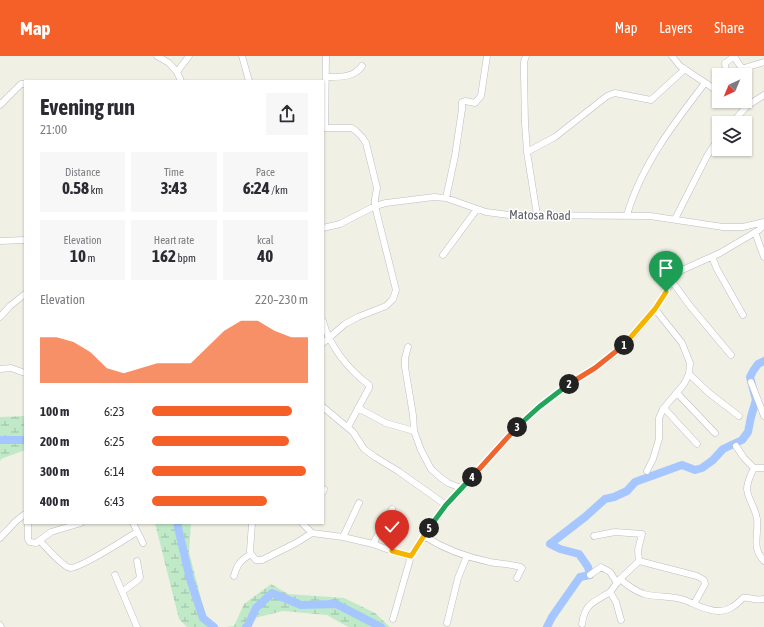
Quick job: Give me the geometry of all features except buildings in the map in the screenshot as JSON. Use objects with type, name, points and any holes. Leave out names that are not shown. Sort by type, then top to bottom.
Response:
[{"type":"street","points":[[158,56],[169,63],[181,80]]},
{"type":"street","points":[[177,72],[189,56]]},
{"type":"street","points":[[242,56],[249,80]]},
{"type":"street","points":[[324,342],[345,324],[386,306],[395,296],[396,290],[375,206],[378,188],[366,144],[362,137],[352,128],[324,128],[326,56]]},
{"type":"street","points":[[446,198],[455,156],[462,102],[465,101],[475,103],[481,96],[487,56]]},
{"type":"street","points":[[526,56],[524,62],[525,123],[537,215]]},
{"type":"street","points":[[672,56],[685,69],[712,87]]},
{"type":"street","points":[[726,68],[725,63],[734,57],[742,68],[764,62]]},
{"type":"street","points":[[326,77],[349,76],[355,73],[362,66]]},
{"type":"street","points":[[528,152],[555,137],[607,96],[616,93],[651,100],[685,69]]},
{"type":"street","points":[[627,215],[639,182],[663,141],[676,120],[705,83]]},
{"type":"street","points":[[0,105],[21,84],[24,84]]},
{"type":"street","points":[[752,102],[764,95]]},
{"type":"street","points":[[739,116],[746,108]]},
{"type":"street","points":[[675,219],[712,148]]},
{"type":"street","name":"Matosa Road","points":[[324,228],[352,219],[375,206],[400,200],[434,197],[446,198],[486,212],[509,215],[627,215],[675,219],[723,226],[743,227],[764,224]]},
{"type":"street","points":[[443,254],[477,209]]},
{"type":"street","points":[[394,619],[411,556],[424,536],[446,505],[528,417],[564,388],[622,349],[655,309],[666,292],[671,280],[676,274],[712,257],[754,232],[764,224]]},
{"type":"street","points":[[754,232],[764,257]]},
{"type":"street","points":[[0,241],[24,240]]},
{"type":"street","points":[[712,257],[717,269],[743,315]]},
{"type":"street","points":[[671,280],[690,306],[731,355]]},
{"type":"street","points":[[0,317],[10,306],[24,295]]},
{"type":"street","points":[[648,471],[659,439],[659,418],[664,408],[684,384],[689,374],[690,363],[682,343],[655,309]]},
{"type":"street","points":[[324,324],[328,338],[354,373],[369,385],[369,388],[348,427]]},
{"type":"street","points":[[408,347],[405,358],[405,367],[413,415],[414,431],[421,450],[431,469],[440,478],[448,483],[462,488]]},
{"type":"street","points":[[0,369],[12,368],[24,373]]},
{"type":"street","points":[[689,374],[709,393],[739,416]]},
{"type":"street","points":[[751,382],[760,402],[764,416]]},
{"type":"street","points":[[677,392],[715,433]]},
{"type":"street","points":[[324,408],[348,427],[364,448],[375,457],[398,471],[446,505]]},
{"type":"street","points":[[358,408],[386,423],[414,431]]},
{"type":"street","points":[[664,408],[697,444]]},
{"type":"street","points":[[736,446],[744,458],[754,468],[764,468]]},
{"type":"street","points":[[754,468],[747,484],[747,490],[751,505],[757,517],[756,546],[758,553],[764,561]]},
{"type":"street","points":[[343,536],[359,503]]},
{"type":"street","points":[[373,544],[392,509]]},
{"type":"street","points":[[0,538],[24,515]]},
{"type":"street","points":[[28,524],[28,539],[33,543],[40,541],[51,532],[78,524]]},
{"type":"street","points":[[133,524],[143,543]]},
{"type":"street","points":[[252,524],[250,551],[256,560],[262,560],[296,543],[311,528],[373,544],[411,556]]},
{"type":"street","points":[[40,541],[64,565],[70,568],[75,568],[137,532]]},
{"type":"street","points":[[594,536],[615,532],[642,534],[638,550],[639,561]]},
{"type":"street","points":[[424,536],[448,549],[467,556],[490,562],[521,567],[522,568],[517,578]]},
{"type":"street","points":[[234,576],[240,560],[251,554]]},
{"type":"street","points":[[446,623],[458,578],[467,556]]},
{"type":"street","points":[[123,591],[138,580],[140,576],[137,561]]},
{"type":"street","points":[[582,624],[587,607],[610,592],[627,571],[639,561]]},
{"type":"street","points":[[639,561],[697,576],[704,580],[704,584],[694,604]]},
{"type":"street","points":[[590,575],[601,567],[610,572],[619,581],[643,594],[674,597],[701,607],[720,611],[732,607],[743,598],[747,597],[756,600],[764,599]]},
{"type":"street","points":[[115,575],[137,627]]},
{"type":"street","points":[[610,592],[616,602],[621,620]]},
{"type":"green space","points":[[24,416],[24,450],[1,459],[0,462],[0,417]]},
{"type":"green space","points":[[155,524],[191,524],[189,552],[205,614],[212,627],[187,627],[179,619]]},
{"type":"green space","points":[[271,584],[288,594],[344,598],[375,613],[390,627],[348,627],[327,615],[283,611],[255,618],[246,627],[226,627],[234,626],[244,604]]},
{"type":"waterway","points":[[547,627],[552,617],[580,577],[590,575],[588,567],[579,554],[560,549],[550,544],[585,517],[605,499],[627,491],[635,482],[682,465],[695,470],[702,468],[713,460],[723,449],[742,440],[748,432],[756,400],[750,377],[758,364],[764,361]]},
{"type":"waterway","points":[[0,440],[24,440]]},
{"type":"waterway","points":[[177,524],[190,579],[203,618],[214,627]]},
{"type":"waterway","points":[[246,627],[256,608],[272,593],[301,605],[336,604],[381,627]]},
{"type":"route","points":[[392,551],[411,556],[446,505],[519,425],[539,407],[564,388],[622,349],[655,309],[666,292]]}]
